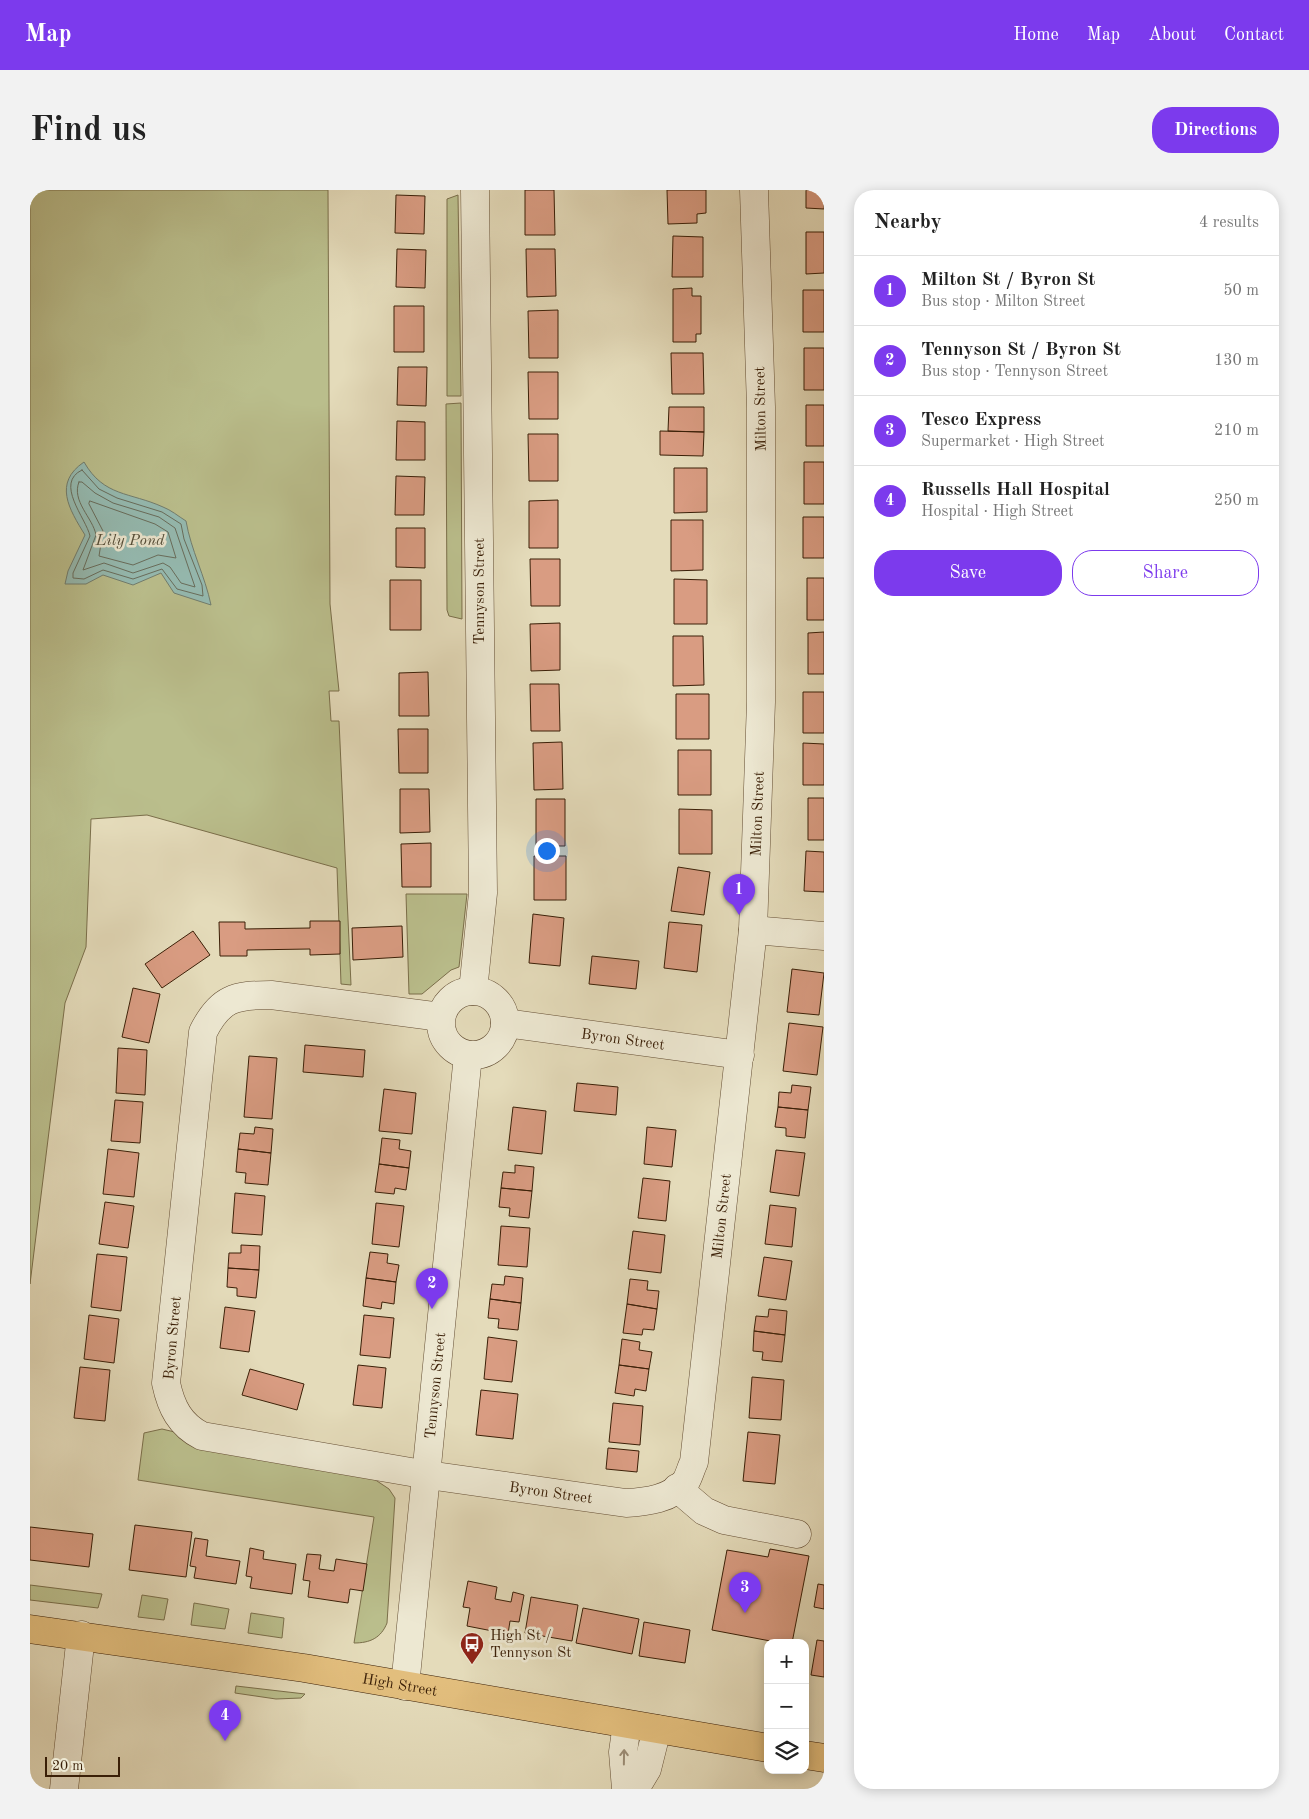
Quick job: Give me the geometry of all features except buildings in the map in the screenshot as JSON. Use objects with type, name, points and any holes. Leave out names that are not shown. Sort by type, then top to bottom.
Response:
[{"type":"main road","name":"High Street","points":[[30,1628],[304,1668],[764,1747]]},
{"type":"main road","points":[[809,1756],[824,1758]]},
{"type":"street","name":"Tennyson Street","points":[[473,991],[483,893],[475,190]]},
{"type":"street","name":"Milton Street","points":[[650,1502],[686,1482],[694,1462],[753,930],[761,702],[761,407],[754,190]]},
{"type":"street","points":[[753,930],[824,936]]},
{"type":"street","points":[[473,991],[492,997],[504,1014],[503,1034],[498,1044],[490,1051],[480,1055],[468,1055],[458,1052],[444,1037],[441,1017],[445,1006],[453,998],[473,991]]},
{"type":"street","name":"Byron Street","points":[[441,1017],[272,995],[248,995],[227,1001],[211,1016],[203,1032],[166,1383],[174,1410],[192,1431],[202,1436],[428,1475],[626,1503],[650,1502]]},
{"type":"street","name":"Byron Street","points":[[505,1023],[740,1055]]},
{"type":"street","name":"Tennyson Street","points":[[405,1686],[428,1475],[468,1055]]},
{"type":"street","points":[[677,1488],[704,1511],[724,1520],[797,1534]]},
{"type":"street","points":[[64,1789],[81,1635]]},
{"type":"street","points":[[626,1789],[624,1752],[627,1724]]},
{"type":"street","points":[[635,1789],[646,1769],[658,1730]]},
{"type":"green space","points":[[30,190],[328,190],[330,604],[339,691],[329,691],[331,721],[339,721],[351,985],[341,984],[337,868],[147,815],[91,819],[86,947],[65,1003],[30,1284]]},
{"type":"green space","points":[[458,195],[461,396],[447,396],[447,199]]},
{"type":"green space","points":[[461,403],[462,619],[449,616],[447,610],[446,404]]},
{"type":"green space","points":[[406,894],[467,894],[459,967],[451,970],[422,994],[409,994]]},
{"type":"green space","points":[[162,1429],[374,1479],[389,1489],[395,1498],[387,1623],[382,1632],[370,1641],[354,1643],[374,1517],[138,1480],[144,1433]]},
{"type":"green space","points":[[30,1585],[102,1594],[98,1608],[30,1600]]},
{"type":"green space","points":[[142,1595],[168,1599],[164,1620],[138,1617]]},
{"type":"green space","points":[[194,1603],[229,1609],[225,1629],[191,1625]]},
{"type":"green space","points":[[251,1613],[284,1618],[282,1638],[248,1633]]},
{"type":"green space","points":[[236,1686],[305,1694],[301,1698],[276,1699],[235,1693]]},
{"type":"water","name":"Lily Pond","points":[[84,462],[100,482],[109,488],[166,508],[186,521],[211,605],[174,593],[161,573],[133,585],[103,575],[86,584],[65,584],[68,571],[85,535],[69,506],[66,487],[74,470]]},
{"type":"place","name":"Milton St / Byron St","points":[[739,915]]},
{"type":"place","name":"Tennyson St / Byron St","points":[[432,1309]]},
{"type":"place","name":"Tesco Express","points":[[745,1613]]},
{"type":"place","name":"High St / Tennyson St","points":[[472,1665]]},
{"type":"place","name":"Russells Hall Hospital","points":[[225,1741]]}]
